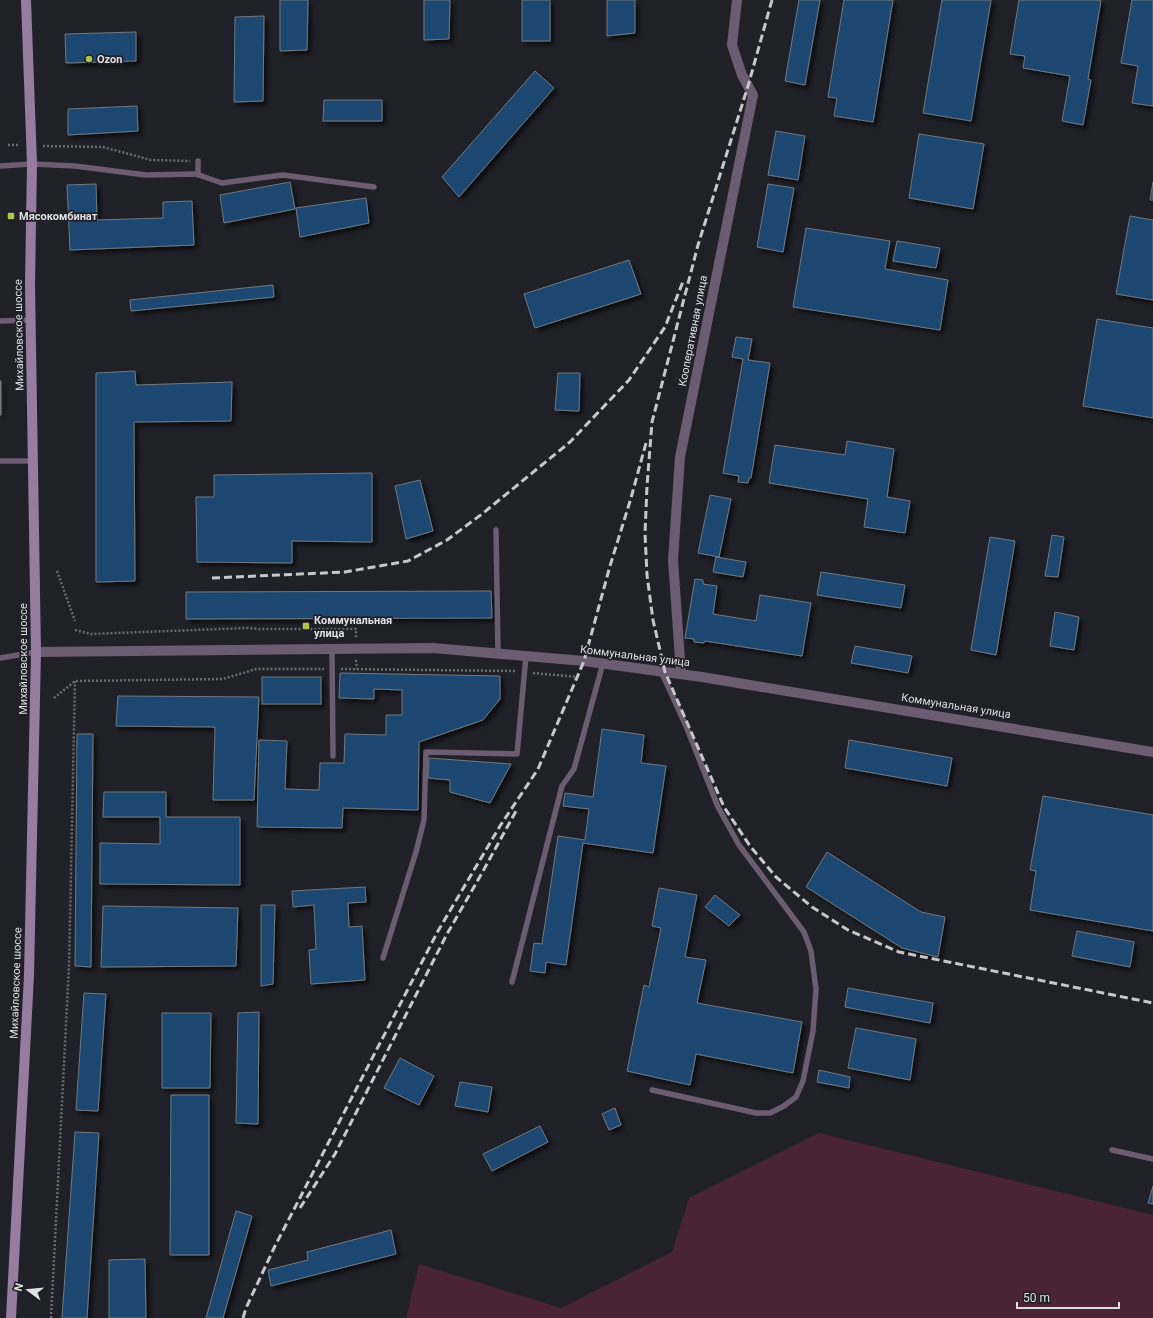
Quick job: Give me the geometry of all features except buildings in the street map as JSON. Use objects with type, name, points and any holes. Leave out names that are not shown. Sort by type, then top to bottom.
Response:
[{"type":"main road","name":"Михайловское шоссе","points":[[11,1318],[30,975],[36,652],[31,320],[32,164],[26,0]]},
{"type":"street","name":"Кооперативная улица","points":[[681,674],[673,560],[680,457],[753,95],[742,75],[732,46],[737,0]]},
{"type":"street","name":"Коммунальная улица","points":[[36,652],[432,648],[526,656],[603,663],[681,674],[1153,752]]},
{"type":"lane","points":[[198,162],[198,175]]},
{"type":"lane","points":[[0,166],[32,164],[75,166],[146,175],[198,175],[222,183],[283,175],[374,188]]},
{"type":"lane","points":[[0,321],[31,320]]},
{"type":"lane","points":[[0,461],[33,461]]},
{"type":"lane","points":[[496,530],[498,654]]},
{"type":"lane","points":[[332,649],[333,756]]},
{"type":"lane","points":[[0,658],[36,652]]},
{"type":"lane","points":[[383,958],[416,852],[424,820],[426,752],[517,754],[526,656]]},
{"type":"lane","points":[[512,982],[562,786],[574,768],[603,663]]},
{"type":"lane","points":[[652,1090],[756,1113],[770,1113],[784,1106],[796,1097],[803,1081],[813,1031],[816,989],[811,951],[804,932],[794,916],[739,845],[721,813],[686,726],[661,671]]},
{"type":"lane","points":[[1112,1150],[1153,1159]]},
{"type":"path","points":[[8,145],[103,147],[151,160],[198,162]]},
{"type":"path","points":[[57,572],[75,621]]},
{"type":"path","points":[[75,630],[91,634],[247,628],[356,629]]},
{"type":"path","points":[[54,698],[75,681],[223,678],[256,669],[510,670],[578,678]]},
{"type":"path","points":[[51,1318],[69,966],[75,681]]},
{"type":"shaded area","points":[[819,1133],[1153,1215],[1153,1318],[406,1318],[419,1264],[561,1308],[672,1252],[689,1198]]},
{"type":"railway","points":[[772,0],[748,86],[698,245],[652,422],[645,534],[647,575],[653,620],[665,672],[724,807],[750,846],[776,877],[812,907],[848,930],[899,952],[1153,1003]]},
{"type":"railway","points":[[212,578],[345,572],[408,561],[447,540],[482,514],[570,442],[629,380],[665,327],[684,279]]},
{"type":"railway","points":[[243,1318],[246,1308],[275,1246],[438,931],[500,826],[538,769],[584,661],[646,443]]},
{"type":"railway","points":[[300,1208],[335,1154],[447,934],[516,811]]},
{"type":"place","name":"Ozon","points":[[89,59]]},
{"type":"place","name":"Мясокомбинат","points":[[11,216]]},
{"type":"place","name":"Коммунальная улица","points":[[306,626]]}]
